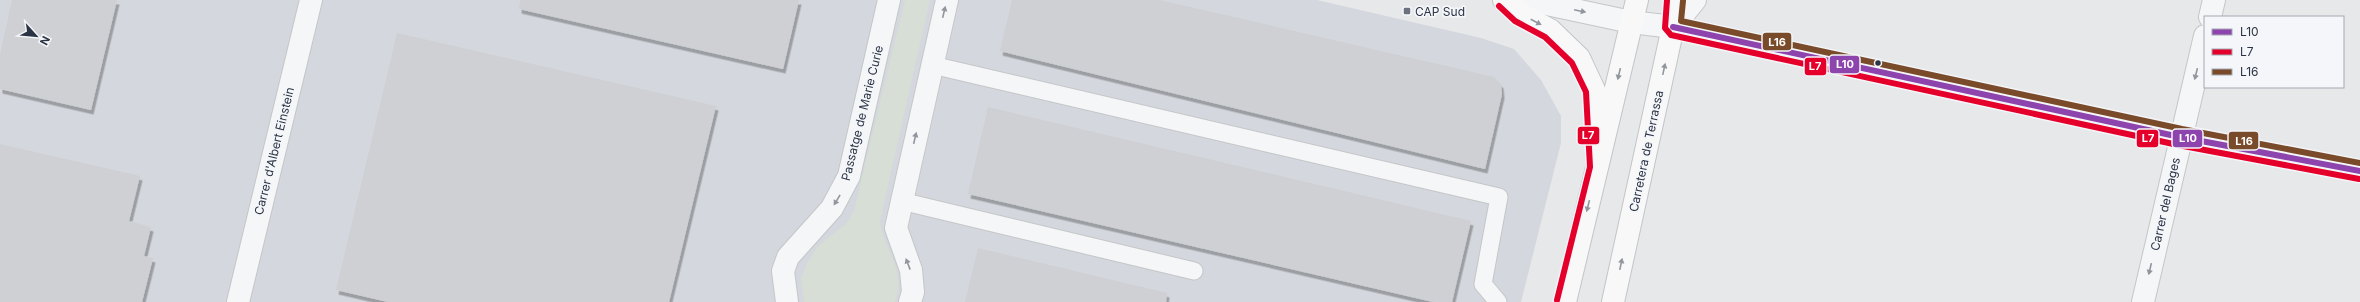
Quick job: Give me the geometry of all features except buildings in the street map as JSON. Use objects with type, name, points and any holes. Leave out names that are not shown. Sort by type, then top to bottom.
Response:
[{"type":"main road","points":[[1504,0],[1520,14],[1550,30],[1579,58],[1594,90],[1598,168]]},
{"type":"main road","points":[[1565,302],[1637,0]]},
{"type":"main road","name":"Carretera de Terrassa","points":[[1613,302],[1673,27],[1675,0]]},
{"type":"street","name":"Carrer d'Albert Einstein","points":[[238,302],[311,0]]},
{"type":"street","name":"Passatge de Marie Curie","points":[[788,302],[783,271],[788,257],[832,208],[848,176],[889,0]]},
{"type":"street","points":[[910,302],[913,292],[911,270],[896,228],[947,0]]},
{"type":"street","points":[[1528,0],[1631,22],[1673,27],[2180,136],[2360,171]]},
{"type":"street","points":[[1673,27],[1695,0]]},
{"type":"street","points":[[1696,32],[1703,0]]},
{"type":"street","points":[[2210,16],[2214,0]]},
{"type":"street","name":"Carrer del Bages","points":[[2143,302],[2180,136],[2204,40]]},
{"type":"lane","points":[[932,65],[1499,196],[1483,284],[1498,302]]},
{"type":"lane","points":[[901,201],[1194,271]]},
{"type":"shaded area","points":[[0,0],[1317,0],[1481,38],[1514,49],[1541,80],[1561,116],[1561,143],[1521,302],[0,302]]},
{"type":"shaded area","points":[[905,0],[930,0],[880,221],[882,232],[897,270],[898,291],[895,302],[804,302],[801,279],[807,263],[817,247],[847,223],[854,210]]},
{"type":"transit line","name":"L7","points":[[1667,0],[1665,28],[1671,35],[2178,145],[2359,179]]},
{"type":"transit line","name":"L16","points":[[1683,1],[1681,21],[2182,129],[2360,163]]},
{"type":"transit line","name":"L7","points":[[1499,6],[1515,21],[1545,37],[1572,63],[1586,92],[1590,167],[1557,300]]},
{"type":"transit line","name":"L10","points":[[1673,27],[2180,137],[2360,171]]},
{"type":"place","name":"CAP Sud","points":[[1407,11]]}]
